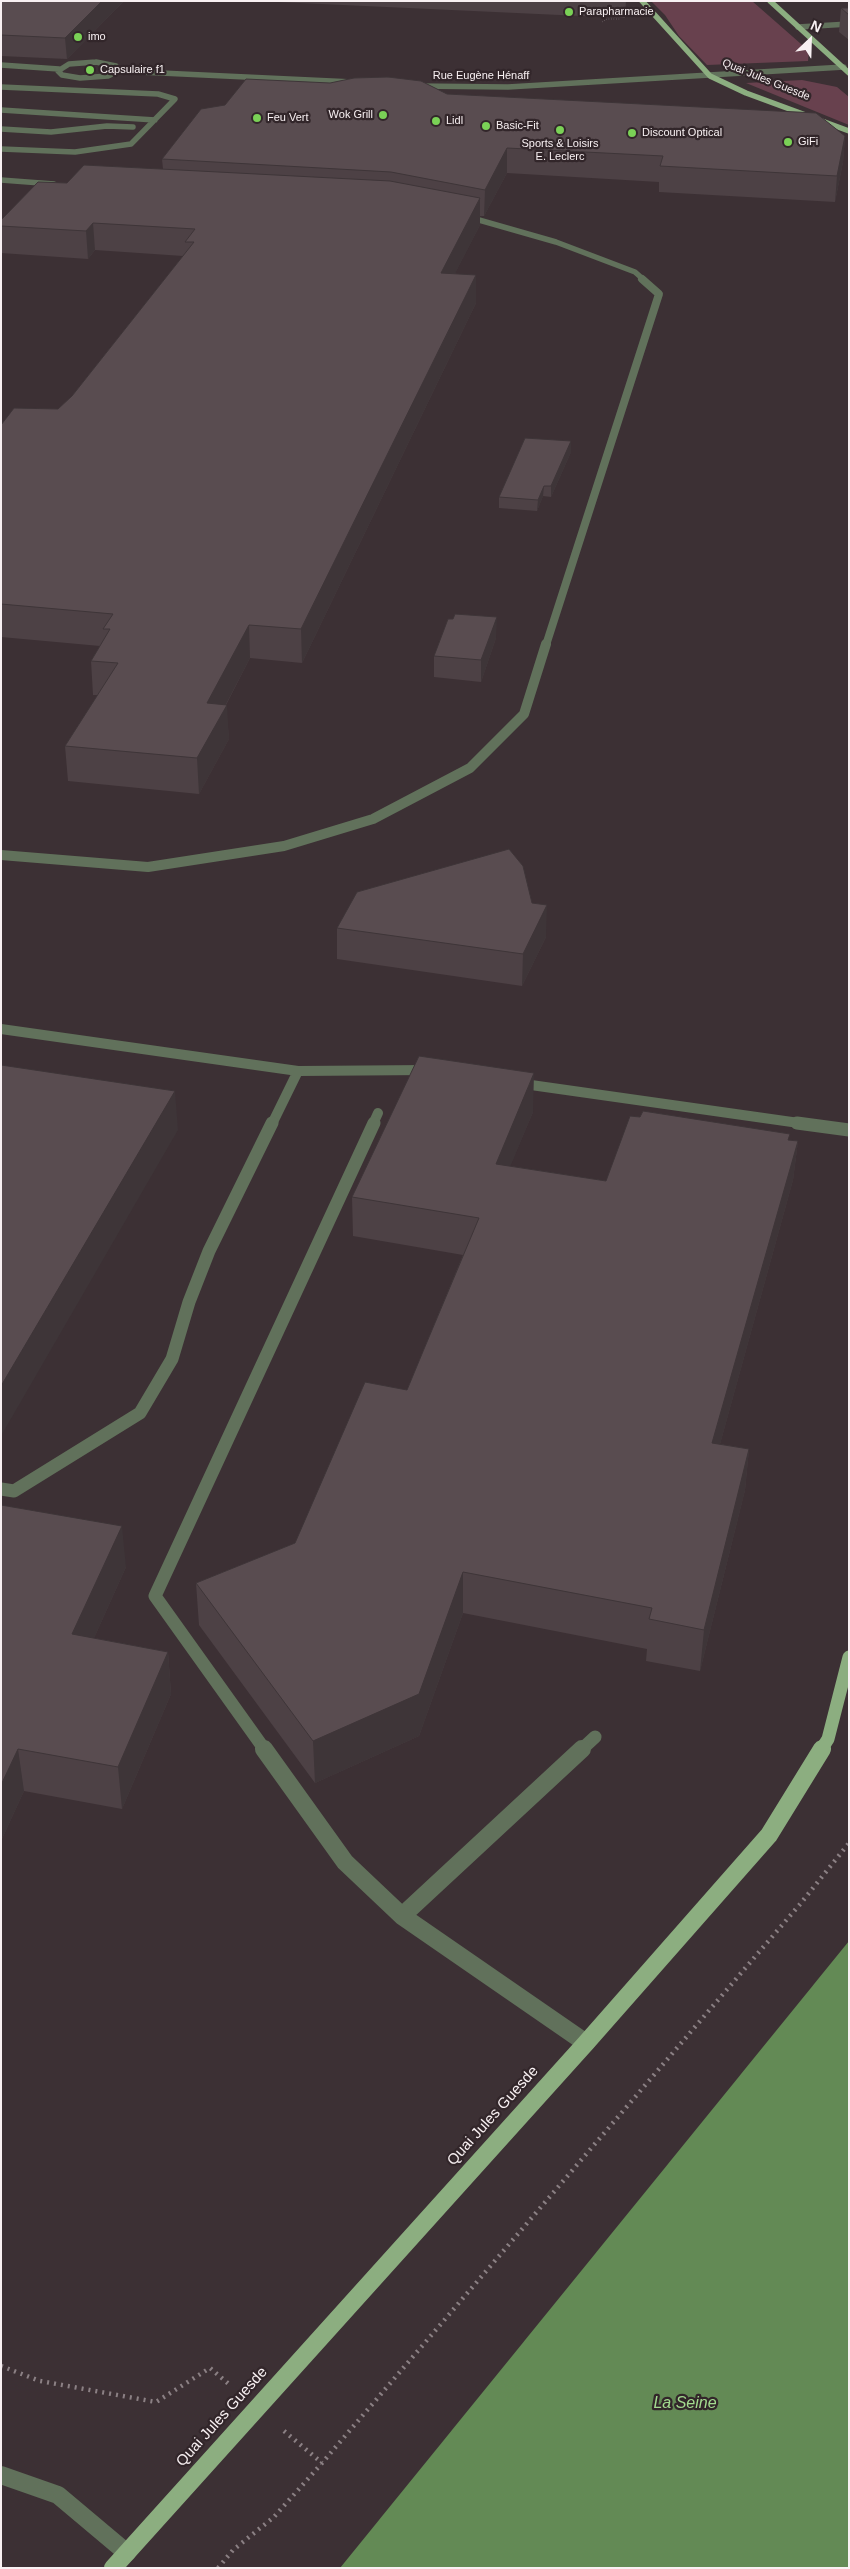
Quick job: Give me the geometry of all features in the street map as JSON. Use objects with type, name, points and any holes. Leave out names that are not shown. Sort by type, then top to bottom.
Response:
[{"type":"main road","name":"Quai Jules Guesde","points":[[642,1],[710,76],[746,93],[849,131]]},
{"type":"main road","points":[[770,1],[849,73]]},
{"type":"main road","name":"Quai Jules Guesde","points":[[113,2568],[586,2043],[769,1834],[828,1739],[849,1657]]},
{"type":"street","points":[[798,27],[849,24]]},
{"type":"street","points":[[1,65],[59,69],[69,64],[96,62],[116,66],[118,71]]},
{"type":"street","name":"Rue Eugène Hénaff","points":[[404,85],[508,87],[844,67]]},
{"type":"street","points":[[59,69],[62,75],[80,78],[108,76],[118,71],[364,83]]},
{"type":"street","points":[[65,88],[80,78]]},
{"type":"street","points":[[1,87],[65,88],[158,94],[175,99],[131,144],[75,152],[1,149]]},
{"type":"street","points":[[1,110],[155,120]]},
{"type":"street","points":[[1,130],[51,132],[107,126],[147,128]]},
{"type":"street","points":[[1,180],[60,184]]},
{"type":"street","points":[[1,856],[148,867],[284,846],[374,819],[470,768],[524,714],[659,294],[635,272],[556,242],[456,214]]},
{"type":"street","points":[[1,1029],[298,1071],[422,1070],[441,1072]]},
{"type":"street","points":[[1,1489],[14,1491],[140,1413],[172,1359],[189,1302],[209,1251],[298,1071]]},
{"type":"street","points":[[510,1082],[849,1130]]},
{"type":"street","points":[[378,1113],[155,1596],[345,1862],[402,1916],[586,2043]]},
{"type":"street","points":[[402,1916],[594,1737]]},
{"type":"street","points":[[1,2475],[58,2495],[127,2553]]},
{"type":"path","points":[[602,22],[607,19]]},
{"type":"path","points":[[218,2568],[233,2550],[274,2517],[316,2470],[801,1904],[849,1843]]},
{"type":"path","points":[[1,2366],[40,2382],[156,2402],[210,2368]]},
{"type":"shaded area","points":[[651,1],[752,1],[809,51],[808,61],[707,65],[679,36],[665,15]]},
{"type":"shaded area","points":[[802,80],[837,87],[849,97],[849,125],[746,83]]},
{"type":"water","name":"La Seine","points":[[849,1941],[849,2568],[340,2568]]},
{"type":"building","points":[[1,1],[102,1],[65,38],[1,35]]},
{"type":"building","points":[[841,8],[849,8],[849,15]]},
{"type":"building","points":[[388,77],[421,81],[447,94],[816,113],[845,136],[837,176],[660,166],[663,156],[507,148],[485,190],[391,172],[162,159],[201,109],[225,105],[246,79],[330,83],[354,78]]},
{"type":"building","points":[[84,165],[390,181],[480,198],[441,273],[476,275],[301,629],[249,625],[207,703],[227,705],[197,758],[65,746],[118,663],[91,661],[110,629],[103,629],[113,614],[1,604],[1,425],[14,408],[58,409],[72,396],[194,242],[185,242],[195,229],[93,223],[86,231],[1,226],[1,220],[38,182],[67,183]]},
{"type":"building","points":[[525,438],[571,441],[551,486],[544,486],[538,500],[499,497]]},
{"type":"building","points":[[455,614],[497,617],[481,660],[434,656],[448,619],[453,619]]},
{"type":"building","points":[[509,849],[523,866],[532,903],[547,905],[523,954],[337,928],[357,892]]},
{"type":"building","points":[[419,1056],[534,1073],[496,1164],[606,1181],[630,1116],[640,1117],[643,1111],[790,1134],[788,1140],[798,1141],[712,1443],[749,1449],[704,1630],[649,1619],[652,1608],[463,1572],[419,1694],[313,1741],[196,1583],[295,1543],[365,1382],[407,1390],[479,1218],[352,1197]]},
{"type":"building","points":[[1,1065],[175,1091],[1,1386]]},
{"type":"building","points":[[1,1505],[122,1526],[72,1634],[168,1652],[118,1767],[18,1749],[1,1785]]},
{"type":"place","name":"Parapharmacie","points":[[569,12]]},
{"type":"place","name":"imo","points":[[78,37]]},
{"type":"place","name":"Capsulaire f1","points":[[90,70]]},
{"type":"place","name":"Wok Grill","points":[[383,115]]},
{"type":"place","name":"Feu Vert","points":[[257,118]]},
{"type":"place","name":"Lidl","points":[[436,121]]},
{"type":"place","name":"Basic-Fit","points":[[486,126]]},
{"type":"place","name":"Sports & Loisirs E. Leclerc","points":[[560,130]]},
{"type":"place","name":"Discount Optical","points":[[632,133]]},
{"type":"place","name":"GiFi","points":[[788,142]]}]
